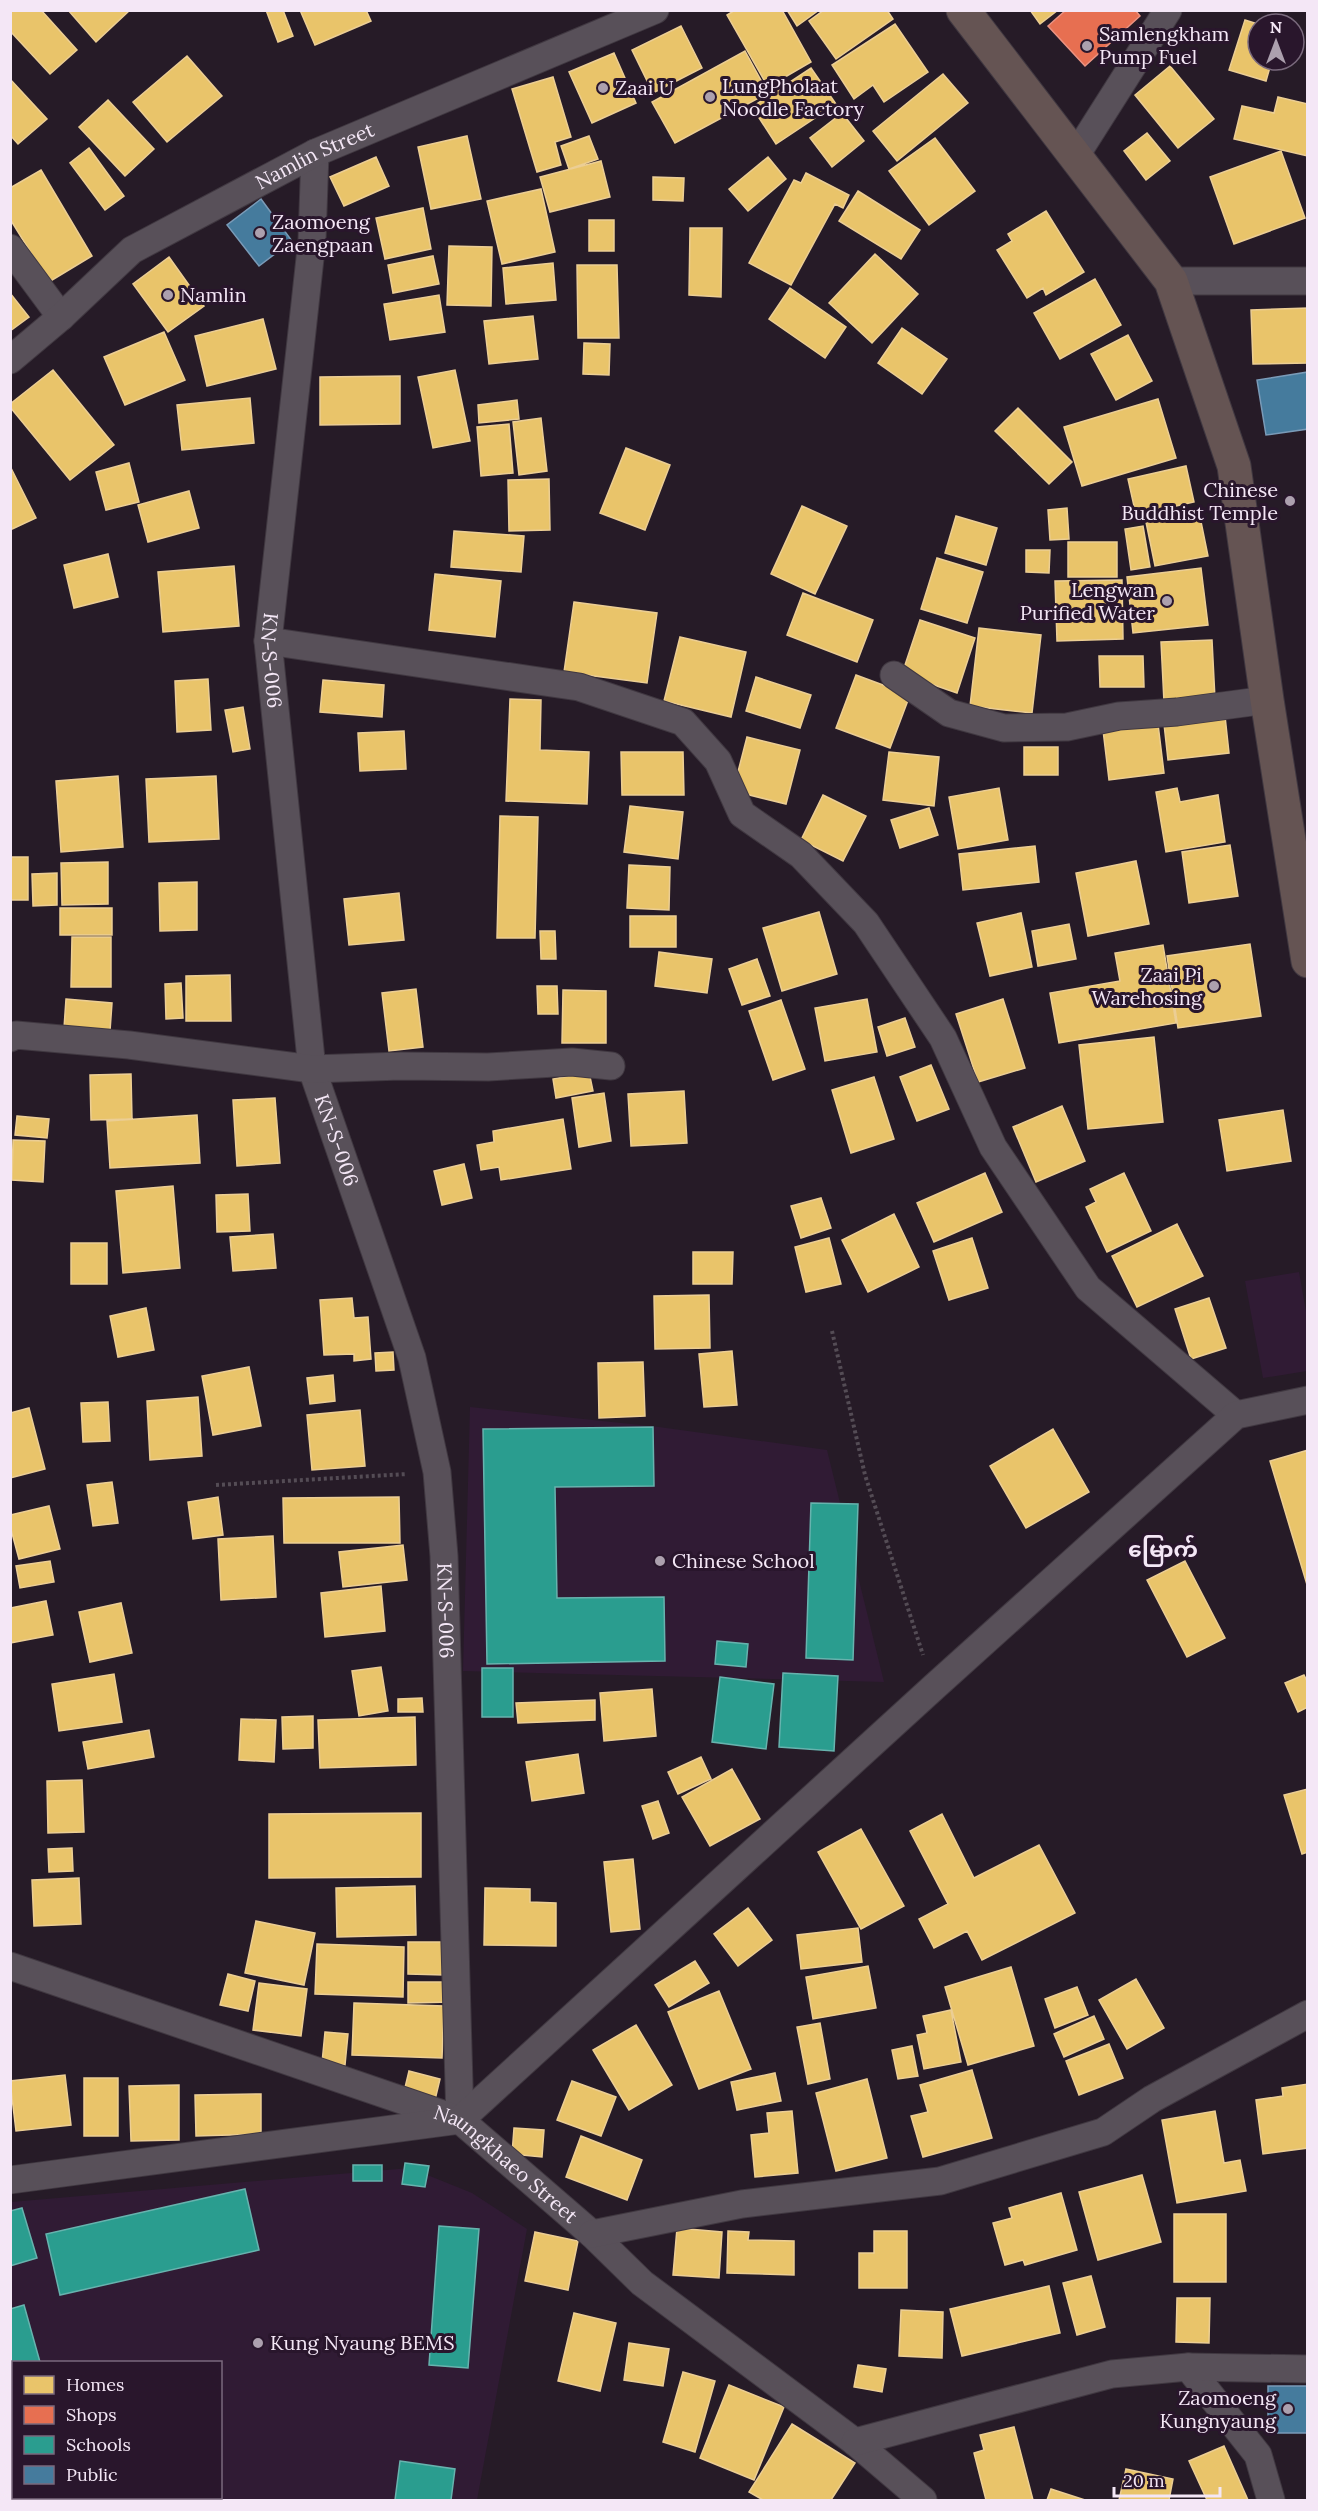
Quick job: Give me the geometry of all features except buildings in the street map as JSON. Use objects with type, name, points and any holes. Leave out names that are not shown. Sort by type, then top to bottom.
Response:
[{"type":"highway","points":[[963,10],[1171,281],[1234,466],[1267,700],[1308,961]]},
{"type":"street","name":"Namlin Street","points":[[10,360],[61,317],[132,250],[315,153],[655,10]]},
{"type":"street","points":[[1076,155],[1168,10]]},
{"type":"street","name":"KN-S-006","points":[[315,153],[312,240],[268,641],[312,1069],[412,1358],[438,1472],[444,1556],[460,2120]]},
{"type":"street","points":[[10,248],[61,317]]},
{"type":"street","points":[[1171,281],[1308,281]]},
{"type":"street","points":[[268,641],[579,687],[683,722],[718,761],[742,814],[801,855],[866,923],[943,1038],[993,1147],[1088,1288],[1236,1415]]},
{"type":"street","points":[[894,675],[949,713],[1004,728],[1067,727],[1119,716],[1177,712],[1267,700]]},
{"type":"street","points":[[10,1038],[16,1035],[129,1045],[312,1069],[401,1066],[488,1067],[572,1062],[611,1066]]},
{"type":"street","points":[[10,2180],[460,2120],[1236,1415],[1308,1400]]},
{"type":"street","name":"Naungkhaeo Street","points":[[10,1966],[460,2120],[592,2234],[642,2283],[855,2442],[923,2500]]},
{"type":"street","points":[[592,2234],[742,2204],[940,2181],[1071,2142],[1103,2132],[1152,2099],[1308,2014]]},
{"type":"street","points":[[1188,2367],[1258,2455],[1271,2500]]},
{"type":"street","points":[[855,2442],[1112,2374],[1188,2367],[1308,2370]]},
{"type":"path","points":[[832,1331],[865,1474],[934,1687]]},
{"type":"path","points":[[216,1485],[438,1472]]},
{"type":"shaded area","points":[[1299,1272],[1307,1317],[1307,1371],[1263,1378],[1245,1281]]},
{"type":"shaded area","name":"Chinese School","points":[[470,1407],[659,1427],[827,1450],[884,1682],[463,1671]]},
{"type":"shaded area","name":"Kung Nyaung BEMS","points":[[410,2168],[472,2193],[527,2229],[477,2500],[11,2500],[11,2202]]},
{"type":"place","name":"Samlengkham Pump Fuel","points":[[1087,46]]},
{"type":"place","name":"Zaai U","points":[[603,88]]},
{"type":"place","name":"LungPholaat Noodle Factory","points":[[710,97]]},
{"type":"place","name":"Zaomoeng Zaengpaan","points":[[260,233]]},
{"type":"place","name":"Namlin","points":[[168,295]]},
{"type":"place","name":"Chinese Buddhist Temple","points":[[1290,501]]},
{"type":"place","name":"Lengwan Purified Water","points":[[1167,601]]},
{"type":"place","name":"Zaai Pi Warehosing","points":[[1214,986]]},
{"type":"place","name":"Chinese School","points":[[660,1561]]},
{"type":"place","name":"Kung Nyaung BEMS","points":[[258,2343]]},
{"type":"place","name":"Zaomoeng Kungnyaung","points":[[1288,2409]]},
{"type":"district","name":"မြောက်","points":[[1163,1549]]}]
